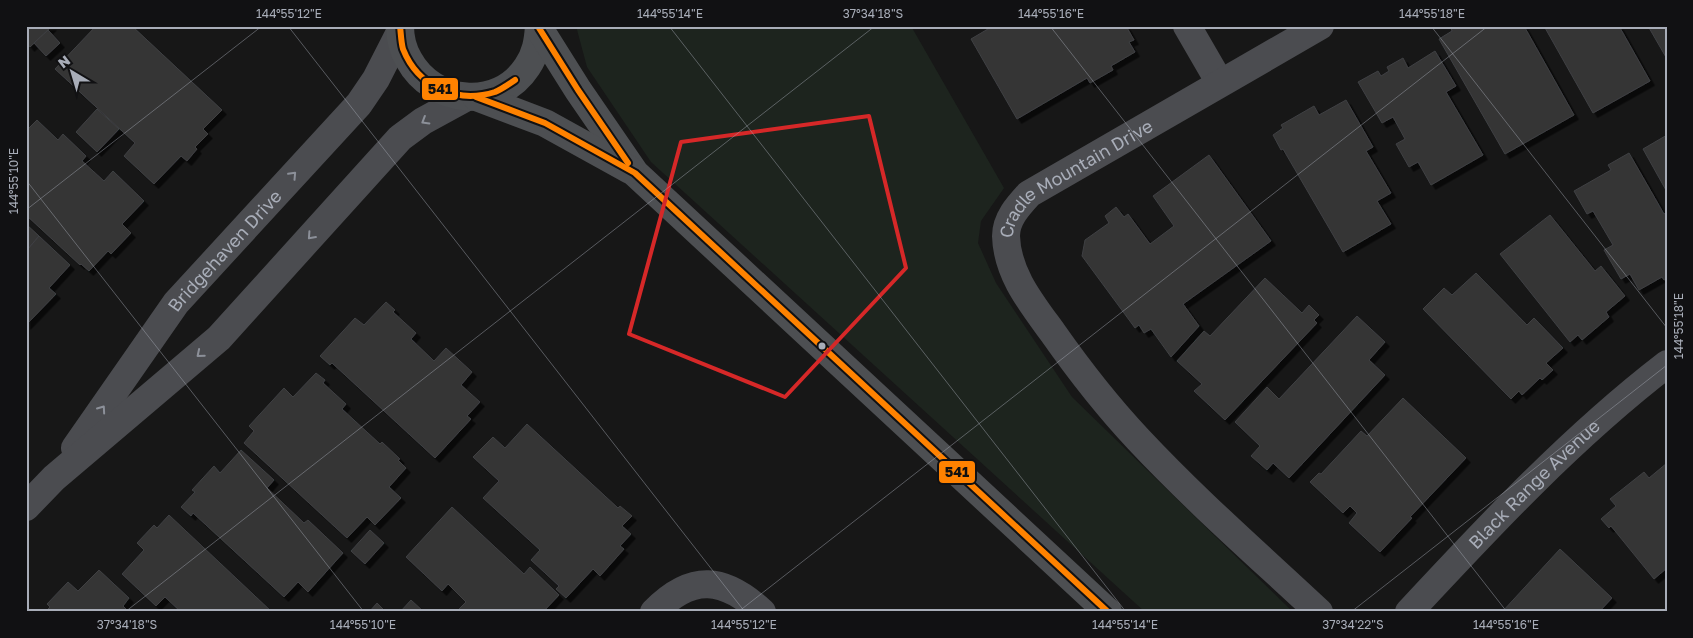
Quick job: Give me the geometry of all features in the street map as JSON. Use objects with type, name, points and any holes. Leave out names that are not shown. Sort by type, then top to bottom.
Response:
[{"type":"main road","points":[[472,97],[496,92],[514,82],[527,67],[536,49],[540,27]]},
{"type":"main road","points":[[540,27],[578,90],[636,173],[1108,612]]},
{"type":"main road","points":[[400,29],[404,52],[414,70],[429,84],[447,93],[472,97],[545,123],[636,173]]},
{"type":"street","points":[[1187,26],[1220,83]]},
{"type":"street","name":"Cradle Mountain Drive","points":[[1319,612],[1136,438],[1071,358],[1018,282],[1010,263],[1006,234],[1009,220],[1029,194],[1320,26]]},
{"type":"street","name":"Bridgehaven Drive","points":[[54,478],[176,303],[359,104],[376,79],[400,29]]},
{"type":"street","name":"Bridgehaven Drive","points":[[26,507],[54,478],[219,338],[400,138],[423,121],[472,97]]},
{"type":"street","name":"Black Range Avenue","points":[[1409,612],[1505,509],[1644,381],[1667,364]]},
{"type":"street","points":[[654,612],[677,592],[697,584],[712,584],[727,587],[750,600],[762,612]]},
{"type":"highlighted area","points":[[869,116],[906,268],[785,397],[629,334],[681,142]]},
{"type":"shaded area","points":[[576,26],[911,26],[1004,188],[981,221],[978,243],[996,283],[1072,397],[1293,612],[1145,612],[651,162],[587,67]]},
{"type":"building","points":[[26,26],[52,26],[30,47],[26,42]]},
{"type":"building","points":[[96,26],[132,26],[222,110],[203,129],[208,134],[195,147],[197,149],[187,161],[181,156],[154,184],[124,156],[135,143],[55,69]]},
{"type":"building","points":[[993,26],[1126,26],[1134,40],[1129,42],[1135,52],[1111,66],[1113,70],[1090,83],[1087,78],[1017,119],[971,39]]},
{"type":"building","points":[[1454,26],[1524,26],[1574,115],[1505,154],[1439,39],[1452,31],[1451,28]]},
{"type":"building","points":[[1544,26],[1619,26],[1650,81],[1593,113]]},
{"type":"building","points":[[1648,26],[1667,26],[1667,59]]},
{"type":"building","points":[[48,30],[60,43],[46,56],[34,43]]},
{"type":"building","points":[[1435,51],[1456,86],[1446,92],[1483,155],[1431,185],[1418,162],[1409,167],[1396,144],[1405,139],[1393,117],[1382,123],[1358,82],[1378,71],[1381,76],[1389,71],[1387,67],[1403,58],[1408,68]]},
{"type":"building","points":[[1346,100],[1373,147],[1366,151],[1391,193],[1377,201],[1391,224],[1343,252],[1273,135],[1283,128],[1281,125],[1314,106],[1319,115]]},
{"type":"building","points":[[97,109],[119,129],[97,152],[76,132]]},
{"type":"building","points":[[37,120],[58,140],[63,134],[86,156],[82,161],[104,181],[113,171],[144,201],[122,224],[131,233],[111,254],[108,251],[89,271],[26,215],[26,131]]},
{"type":"building","points":[[1667,135],[1667,192],[1643,149]]},
{"type":"building","points":[[1629,153],[1664,214],[1667,212],[1667,278],[1664,280],[1662,277],[1639,290],[1630,274],[1621,279],[1604,250],[1613,245],[1593,211],[1587,214],[1574,191],[1611,170],[1608,165]]},
{"type":"building","points":[[1209,155],[1271,241],[1183,304],[1199,326],[1171,357],[1151,329],[1144,333],[1139,325],[1135,328],[1082,256],[1085,240],[1109,223],[1105,216],[1116,207],[1124,217],[1128,214],[1150,244],[1174,226],[1153,196]]},
{"type":"building","points":[[1550,215],[1595,271],[1601,266],[1625,296],[1606,312],[1609,317],[1582,340],[1578,335],[1570,342],[1500,254]]},
{"type":"building","points":[[26,224],[39,236],[28,249],[26,247]]},
{"type":"building","points":[[39,236],[70,265],[49,288],[56,294],[26,325],[26,247],[28,249]]},
{"type":"building","points":[[1476,273],[1527,325],[1534,318],[1563,348],[1546,363],[1553,370],[1542,380],[1540,378],[1522,395],[1519,391],[1511,399],[1423,309],[1444,288],[1452,295]]},
{"type":"building","points":[[1265,278],[1302,313],[1309,305],[1319,315],[1314,320],[1317,323],[1225,420],[1194,391],[1202,384],[1177,361],[1204,331],[1210,336]]},
{"type":"building","points":[[386,302],[395,310],[393,312],[416,333],[411,339],[434,361],[446,348],[472,372],[461,385],[480,402],[467,416],[471,419],[435,458],[332,363],[330,365],[320,356],[355,318],[364,325]]},
{"type":"building","points":[[1357,316],[1385,342],[1369,360],[1385,375],[1289,478],[1273,463],[1267,470],[1251,456],[1260,446],[1235,422],[1267,387],[1279,399]]},
{"type":"building","points":[[316,373],[325,380],[323,383],[346,404],[342,409],[380,444],[382,442],[400,459],[398,460],[406,468],[389,487],[401,498],[375,525],[367,517],[347,538],[244,443],[254,431],[249,426],[284,388],[293,397]]},
{"type":"building","points":[[1403,398],[1466,458],[1380,552],[1349,523],[1357,513],[1350,506],[1343,513],[1310,482],[1319,473],[1321,474],[1361,431],[1367,436]]},
{"type":"building","points":[[527,424],[618,508],[620,506],[632,516],[622,526],[631,534],[620,546],[624,549],[600,576],[593,569],[566,598],[556,589],[559,586],[531,560],[540,550],[483,498],[499,481],[473,457],[493,437],[505,448]]},
{"type":"building","points":[[241,450],[274,480],[267,488],[304,523],[308,520],[343,553],[308,592],[298,582],[284,597],[193,513],[191,516],[181,507],[195,492],[192,490],[214,466],[220,473]]},
{"type":"building","points":[[1667,463],[1667,568],[1654,579],[1611,526],[1609,528],[1601,519],[1616,506],[1610,499],[1644,472],[1649,478]]},
{"type":"building","points":[[452,507],[524,574],[530,567],[559,595],[543,612],[462,612],[459,609],[466,602],[448,584],[442,591],[406,557]]},
{"type":"building","points":[[169,515],[272,612],[181,612],[165,597],[156,606],[122,574],[144,550],[137,543],[154,525],[157,528]]},
{"type":"building","points":[[370,530],[384,543],[365,564],[351,551]]},
{"type":"building","points":[[1560,549],[1612,598],[1599,612],[1502,612]]},
{"type":"building","points":[[99,570],[129,598],[123,606],[129,612],[45,612],[50,607],[47,604],[68,582],[78,591]]},
{"type":"building","points":[[411,600],[424,612],[400,612]]},
{"type":"building","points":[[377,603],[386,612],[369,612]]},
{"type":"transit line","name":"541","points":[[400,26],[403,49],[410,62],[418,73],[440,89],[453,94],[481,95],[495,92],[515,80]]},
{"type":"transit line","name":"541","points":[[539,28],[578,90],[628,163]]},
{"type":"transit line","name":"541","points":[[476,97],[545,123],[635,173],[1108,612]]}]
